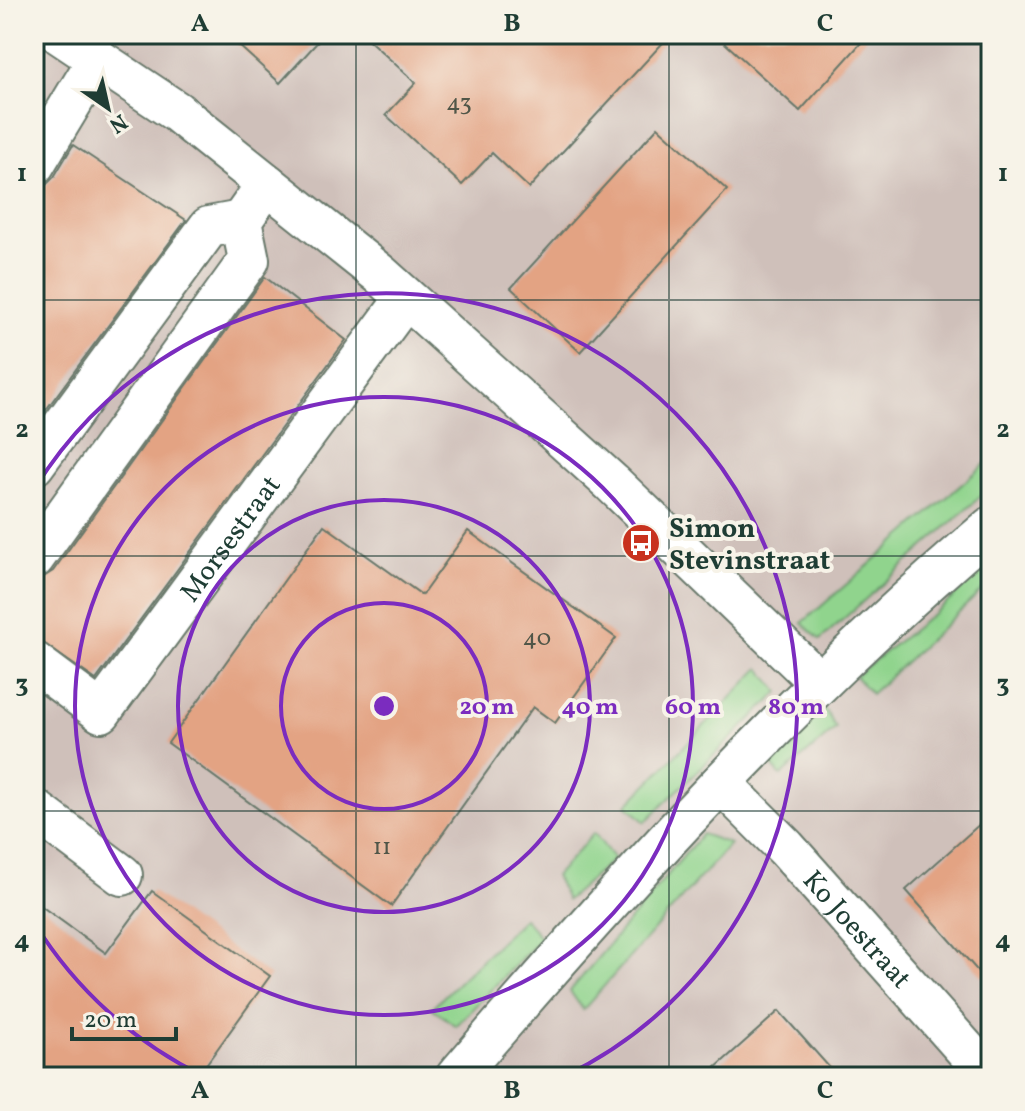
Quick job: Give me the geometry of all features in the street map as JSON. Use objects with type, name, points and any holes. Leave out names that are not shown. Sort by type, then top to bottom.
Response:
[{"type":"street","points":[[60,34],[177,112],[406,298],[612,483],[819,682]]},
{"type":"street","points":[[34,165],[98,59]]},
{"type":"street","points":[[34,465],[209,227],[241,221],[267,184]]},
{"type":"street","points":[[34,558],[249,260],[241,221]]},
{"type":"street","name":"Morsestraat","points":[[34,662],[101,712],[406,298]]},
{"type":"street","points":[[456,1077],[564,951],[819,682],[991,527]]},
{"type":"street","name":"Ko Joestraat","points":[[721,783],[786,848],[990,1077]]},
{"type":"street","points":[[34,809],[122,875]]},
{"type":"shaded area","points":[[34,34],[991,34],[991,1077],[34,1077]]},
{"type":"green space","points":[[991,459],[991,487],[820,640],[802,623]]},
{"type":"green space","points":[[991,560],[991,582],[871,694],[855,676],[950,600]]},
{"type":"green space","points":[[760,668],[779,692],[645,822],[627,805]]},
{"type":"green space","points":[[823,707],[836,728],[781,776],[772,766]]},
{"type":"green space","points":[[594,833],[614,859],[567,900],[555,876]]},
{"type":"green space","points":[[702,834],[730,844],[583,1010],[570,991]]},
{"type":"green space","points":[[524,918],[541,938],[456,1026],[432,1008]]},
{"type":"building","points":[[226,34],[325,34],[280,83]]},
{"type":"building","points":[[362,34],[671,34],[529,188],[492,153],[462,185],[386,115],[416,83]]},
{"type":"building","points":[[715,34],[869,34],[800,111]]},
{"type":"building","points":[[658,127],[727,190],[580,352],[511,288]]},
{"type":"building","points":[[73,145],[186,220],[34,426],[34,197],[54,177]]},
{"type":"building","points":[[265,277],[346,340],[96,680],[34,637],[34,583],[53,571]]},
{"type":"building","points":[[324,525],[422,595],[468,531],[616,638],[555,723],[533,707],[391,906],[168,743]]},
{"type":"building","points":[[991,814],[991,986],[906,890]]},
{"type":"building","points":[[152,891],[270,976],[197,1077],[55,1077],[34,1062],[34,901],[106,953]]},
{"type":"building","points":[[779,1011],[838,1077],[705,1077]]},
{"type":"place","name":"Simon Stevinstraat","points":[[641,543]]}]
